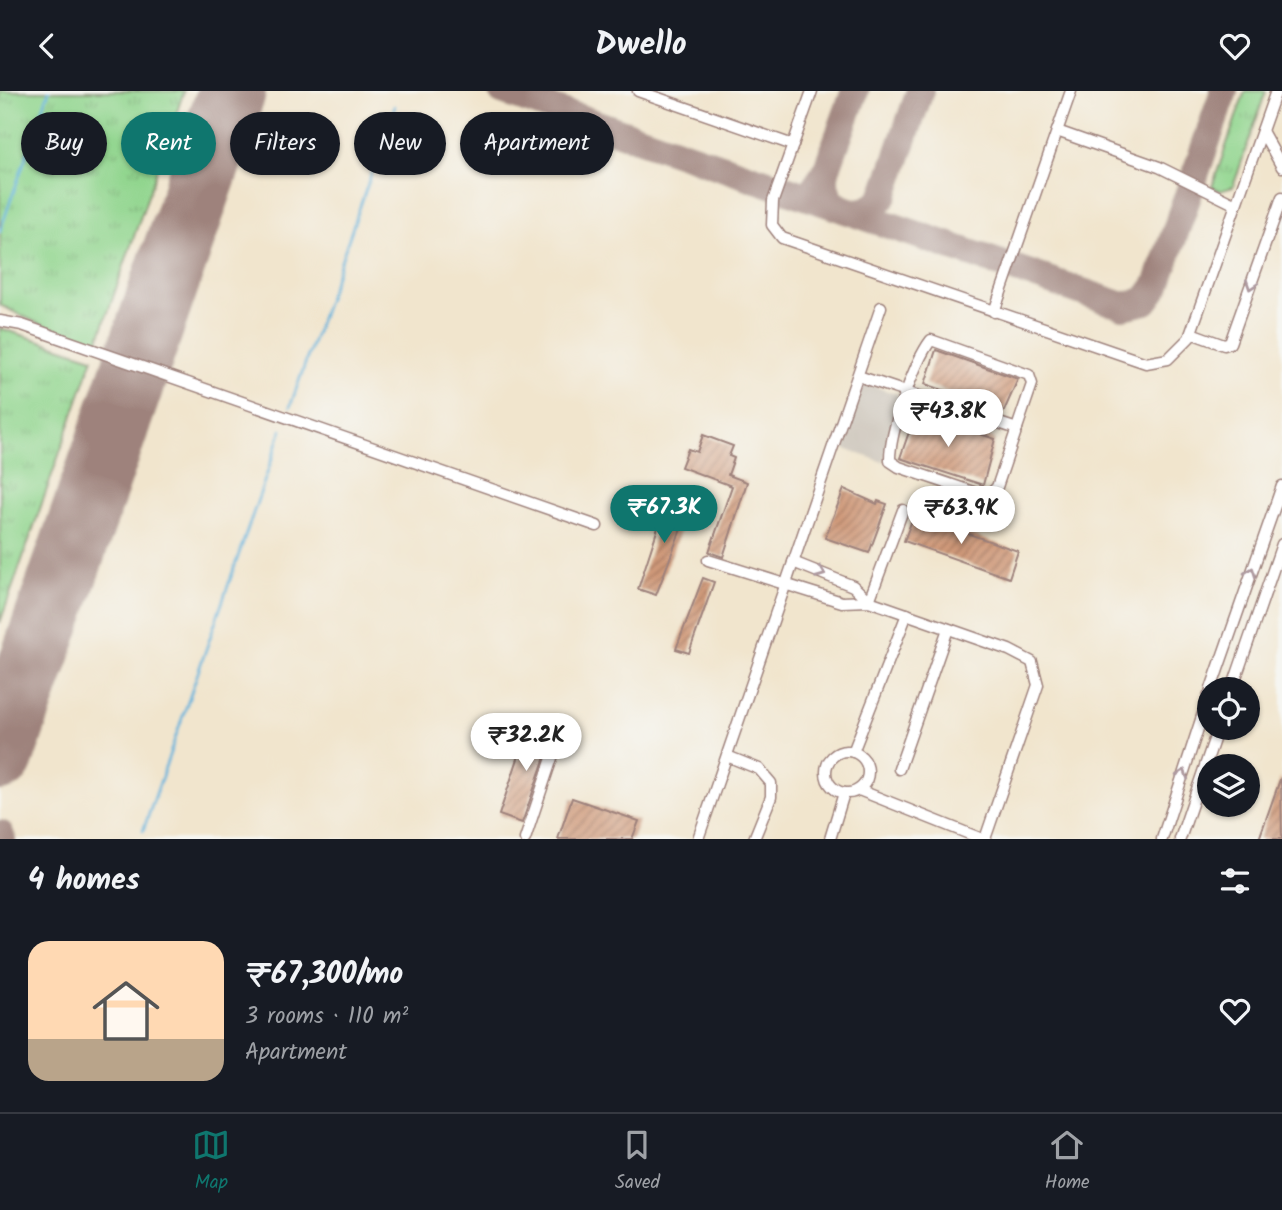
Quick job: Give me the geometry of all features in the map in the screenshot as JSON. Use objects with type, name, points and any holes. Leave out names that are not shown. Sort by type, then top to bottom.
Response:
[{"type":"street","points":[[638,91],[793,145]]},
{"type":"street","points":[[812,91],[771,215],[772,225],[782,238],[1146,363],[1158,362],[1177,353],[1191,333],[1276,91]]},
{"type":"street","points":[[994,312],[1071,91]]},
{"type":"street","points":[[1057,131],[1159,167],[1236,205]]},
{"type":"street","points":[[1262,131],[1282,167]]},
{"type":"street","points":[[1191,333],[1224,345],[1230,343],[1282,197]]},
{"type":"street","points":[[698,839],[881,307]]},
{"type":"street","points":[[0,314],[22,325],[597,526]]},
{"type":"street","points":[[0,321],[22,325]]},
{"type":"street","points":[[931,340],[1029,375],[1032,384],[1017,429],[997,487],[991,493],[982,495],[899,467],[890,461],[890,449],[908,393],[923,350],[931,340]]},
{"type":"street","points":[[858,376],[1017,429]]},
{"type":"street","points":[[1215,677],[1282,486]]},
{"type":"street","points":[[869,601],[903,510]]},
{"type":"street","points":[[1235,677],[1282,544]]},
{"type":"street","points":[[708,560],[842,602],[869,601],[1023,656],[1032,662],[1038,685],[984,839],[859,790],[844,793],[831,786],[826,772],[831,758],[838,753],[853,752],[865,762],[868,769],[864,785],[859,790]]},
{"type":"street","points":[[793,562],[853,586],[869,601]]},
{"type":"street","points":[[853,752],[907,614]]},
{"type":"street","points":[[899,769],[948,629]]},
{"type":"street","points":[[1228,636],[1248,643]]},
{"type":"street","points":[[1162,839],[1197,732]]},
{"type":"street","points":[[525,839],[559,737]]},
{"type":"street","points":[[1180,839],[1214,740]]},
{"type":"street","points":[[727,756],[759,769],[771,783],[771,797],[754,839]]},
{"type":"street","points":[[830,839],[844,793]]},
{"type":"shaded area","points":[[859,381],[905,397],[883,462],[836,446]]},
{"type":"green space","points":[[0,91],[184,91],[177,112],[121,112],[121,175],[155,175],[97,344],[35,322],[0,305]]},
{"type":"green space","points":[[1245,91],[1266,91],[1233,187],[1220,191],[1212,187]]},
{"type":"green space","points":[[0,328],[93,358],[0,623]]},
{"type":"building","points":[[936,350],[1018,379],[1004,411],[925,384]]},
{"type":"building","points":[[916,412],[995,439],[983,485],[900,458]]},
{"type":"building","points":[[703,435],[733,446],[729,456],[734,458],[728,475],[747,482],[723,557],[709,552],[732,486],[681,467],[688,449],[697,452]]},
{"type":"building","points":[[844,489],[877,504],[878,501],[887,504],[869,553],[825,538]]},
{"type":"building","points":[[668,497],[690,505],[656,595],[638,589]]},
{"type":"building","points":[[914,515],[1018,551],[1009,578],[904,541]]},
{"type":"building","points":[[703,578],[714,582],[689,653],[676,649]]},
{"type":"building","points":[[530,723],[554,731],[522,823],[499,815]]},
{"type":"building","points":[[1281,777],[1282,839],[1259,839]]},
{"type":"building","points":[[572,798],[639,821],[632,839],[558,839]]},
{"type":"waterway","points":[[0,231],[49,91]]},
{"type":"waterway","points":[[290,407],[395,106]]},
{"type":"waterway","points":[[143,831],[282,430]]},
{"type":"taxiway","points":[[502,91],[1123,306],[1145,301],[1157,285],[1224,91]]},
{"type":"taxiway","points":[[816,185],[826,171],[855,91]]},
{"type":"taxiway","points":[[826,171],[825,185],[829,196],[845,210],[867,210],[877,204],[885,193],[920,91]]},
{"type":"taxiway","points":[[0,834],[2,839]]},
{"type":"runway","points":[[0,757],[232,91]]}]
